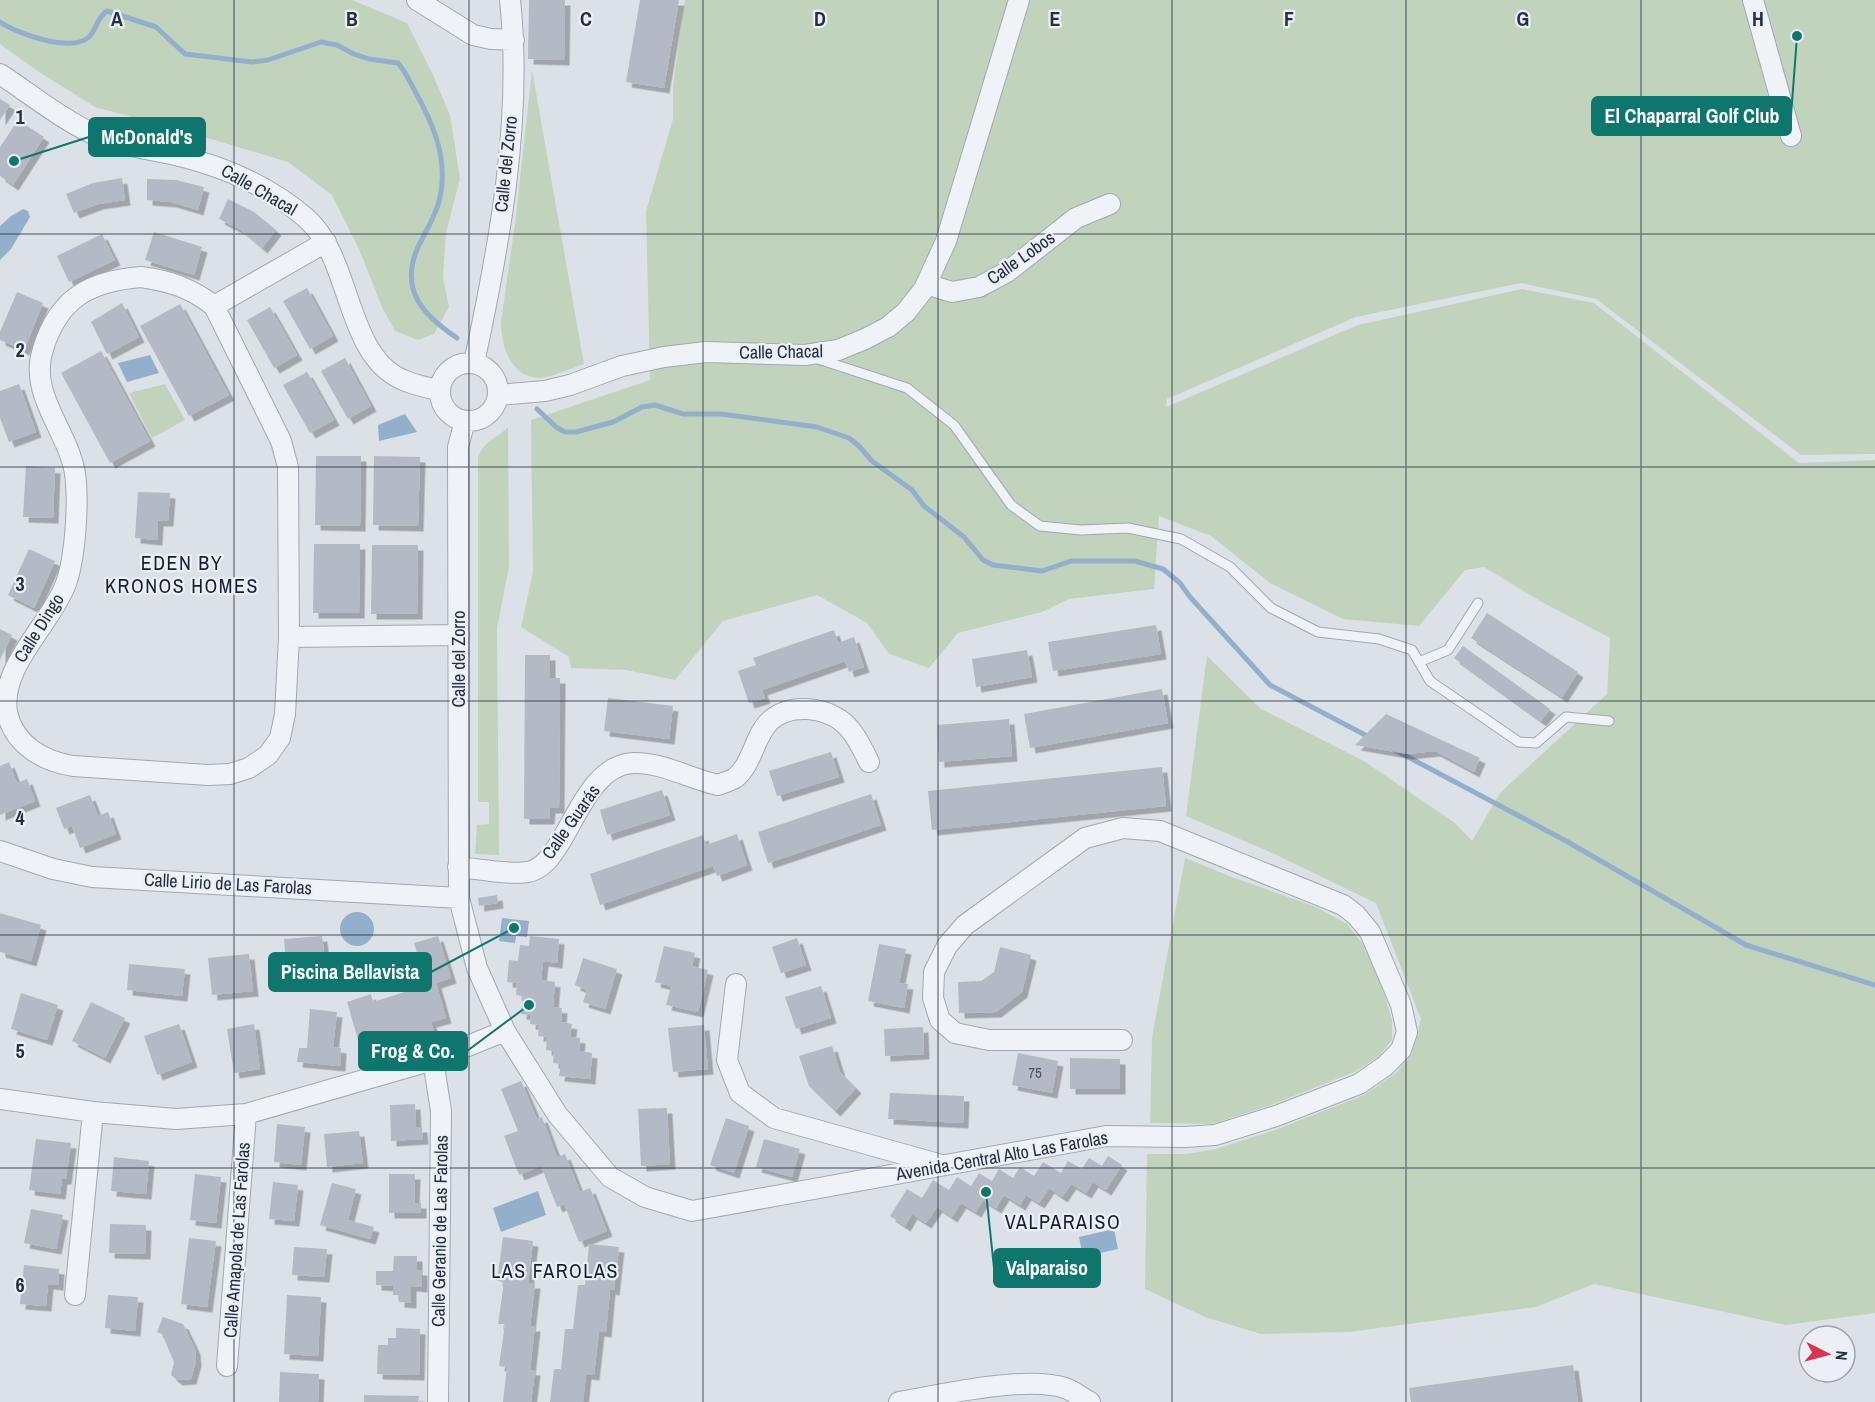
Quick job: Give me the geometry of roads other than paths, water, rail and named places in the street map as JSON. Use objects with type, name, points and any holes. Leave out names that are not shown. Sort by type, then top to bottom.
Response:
[{"type":"street","points":[[417,0],[472,35],[514,40]]},
{"type":"street","name":"Calle del Zorro","points":[[474,363],[495,256],[512,107],[514,40],[510,0]]},
{"type":"street","name":"Calle Chacal","points":[[498,395],[544,391],[570,385],[621,366],[664,357],[706,352],[805,355],[838,350],[888,327],[906,312],[926,284],[948,232],[1019,0]]},
{"type":"street","points":[[1753,0],[1791,136]]},
{"type":"street","name":"Calle Chacal","points":[[0,74],[79,126],[101,137],[211,164],[255,184],[286,203],[307,219],[326,242],[361,334],[385,368],[400,379],[440,391]]},
{"type":"street","name":"Calle Lobos","points":[[926,284],[952,291],[980,287],[1007,272],[1076,218],[1110,204]]},
{"type":"street","points":[[214,306],[326,242]]},
{"type":"street","name":"Calle Dingo","points":[[141,277],[181,285],[197,293],[214,306],[281,441],[288,467],[289,637],[285,714],[280,738],[268,755],[249,768],[230,774],[208,775],[55,763],[23,743],[4,715],[8,688],[14,670],[55,606],[65,585],[76,508],[76,480],[64,443],[47,404],[40,377],[43,349],[61,312],[74,298],[87,288],[122,278],[141,277]]},
{"type":"street","points":[[465,363],[474,363],[483,366],[491,373],[496,381],[498,395],[492,410],[484,417],[475,421],[465,421],[448,413],[443,406],[440,391],[448,371],[465,363]]},
{"type":"street","name":"Calle del Zorro","points":[[459,898],[458,447],[465,421]]},
{"type":"street","points":[[289,637],[459,634]]},
{"type":"street","name":"Calle Guarás","points":[[458,867],[530,872],[543,863],[554,850],[569,828],[588,792],[608,772],[632,763],[656,766],[718,785],[735,778],[748,762],[756,743],[771,720],[787,711],[807,709],[827,712],[844,723],[858,740],[869,762]]},
{"type":"street","name":"Avenida Central Alto Las Farolas","points":[[459,898],[477,968],[505,1030],[557,1114],[610,1177],[645,1197],[692,1211],[1106,1136],[1215,1135],[1276,1116],[1359,1084],[1385,1066],[1401,1050],[1407,1032],[1401,1005],[1370,932],[1356,915],[1343,905],[1160,831],[1123,828],[1085,838],[965,925],[947,946],[934,972],[933,998],[940,1020],[955,1033],[989,1040],[1122,1040]]},
{"type":"street","name":"Calle Lirio de Las Farolas","points":[[0,851],[53,869],[92,877],[459,898]]},
{"type":"street","points":[[736,984],[727,1060],[740,1093],[774,1118],[944,1166]]},
{"type":"street","points":[[0,1099],[93,1112],[176,1119],[246,1114],[433,1060],[505,1030]]},
{"type":"street","name":"Calle Geranio de Las Farolas","points":[[433,1060],[441,1111],[438,1402]]},
{"type":"street","points":[[75,1295],[93,1112]]},
{"type":"street","name":"Calle Amapola de Las Farolas","points":[[227,1366],[246,1114]]},
{"type":"street","points":[[899,1402],[976,1389],[1035,1383],[1065,1388],[1090,1402]]},
{"type":"lane","points":[[805,355],[908,388],[954,425],[1011,505],[1040,526],[1081,530],[1128,528],[1181,539],[1230,567],[1271,608],[1318,633],[1379,639],[1412,650],[1430,681],[1519,742],[1536,743],[1566,717],[1609,721]]},
{"type":"lane","points":[[1419,662],[1448,650],[1478,603]]},
{"type":"water","points":[[23,209],[28,211],[30,217],[11,249],[0,260],[0,226]]},
{"type":"water","points":[[150,355],[159,373],[127,382],[118,363]]},
{"type":"water","points":[[405,414],[417,432],[379,441],[378,425]]},
{"type":"water","points":[[357,912],[369,917],[374,929],[369,941],[357,946],[345,941],[340,929],[345,917]]},
{"type":"water","points":[[502,918],[529,921],[527,937],[516,936],[515,943],[499,941]]},
{"type":"water","points":[[538,1191],[546,1215],[501,1232],[493,1208]]},
{"type":"water","points":[[1114,1229],[1118,1249],[1083,1257],[1079,1237]]},
{"type":"waterway","points":[[0,22],[19,32],[44,40],[70,43],[89,37],[101,16],[107,11],[156,27],[185,54],[252,62],[268,60],[321,42],[337,45],[369,59],[398,63],[427,115],[437,139],[442,165],[441,192],[437,206],[413,262],[411,276],[413,289],[425,310],[457,338]]},
{"type":"waterway","points":[[537,409],[556,427],[565,432],[576,432],[613,422],[642,407],[655,405],[683,414],[721,414],[817,427],[849,438],[872,461],[912,490],[924,506],[964,537],[983,560],[993,565],[1042,571],[1071,561],[1135,561],[1163,569],[1180,583],[1270,685],[1369,737]]},
{"type":"waterway","points":[[1393,749],[1568,842],[1746,945],[1875,985]]},
{"type":"place","name":"El Chaparral Golf Club","points":[[1797,36]]},
{"type":"place","name":"McDonald's","points":[[14,161]]},
{"type":"place","name":"Piscina Bellavista","points":[[514,928]]},
{"type":"place","name":"Frog & Co.","points":[[529,1005]]},
{"type":"place","name":"Valparaiso","points":[[986,1192]]},
{"type":"district","name":"EDEN BY KRONOS HOMES","points":[[182,574]]},
{"type":"district","name":"VALPARAISO","points":[[1063,1222]]},
{"type":"district","name":"LAS FAROLAS","points":[[555,1271]]}]
